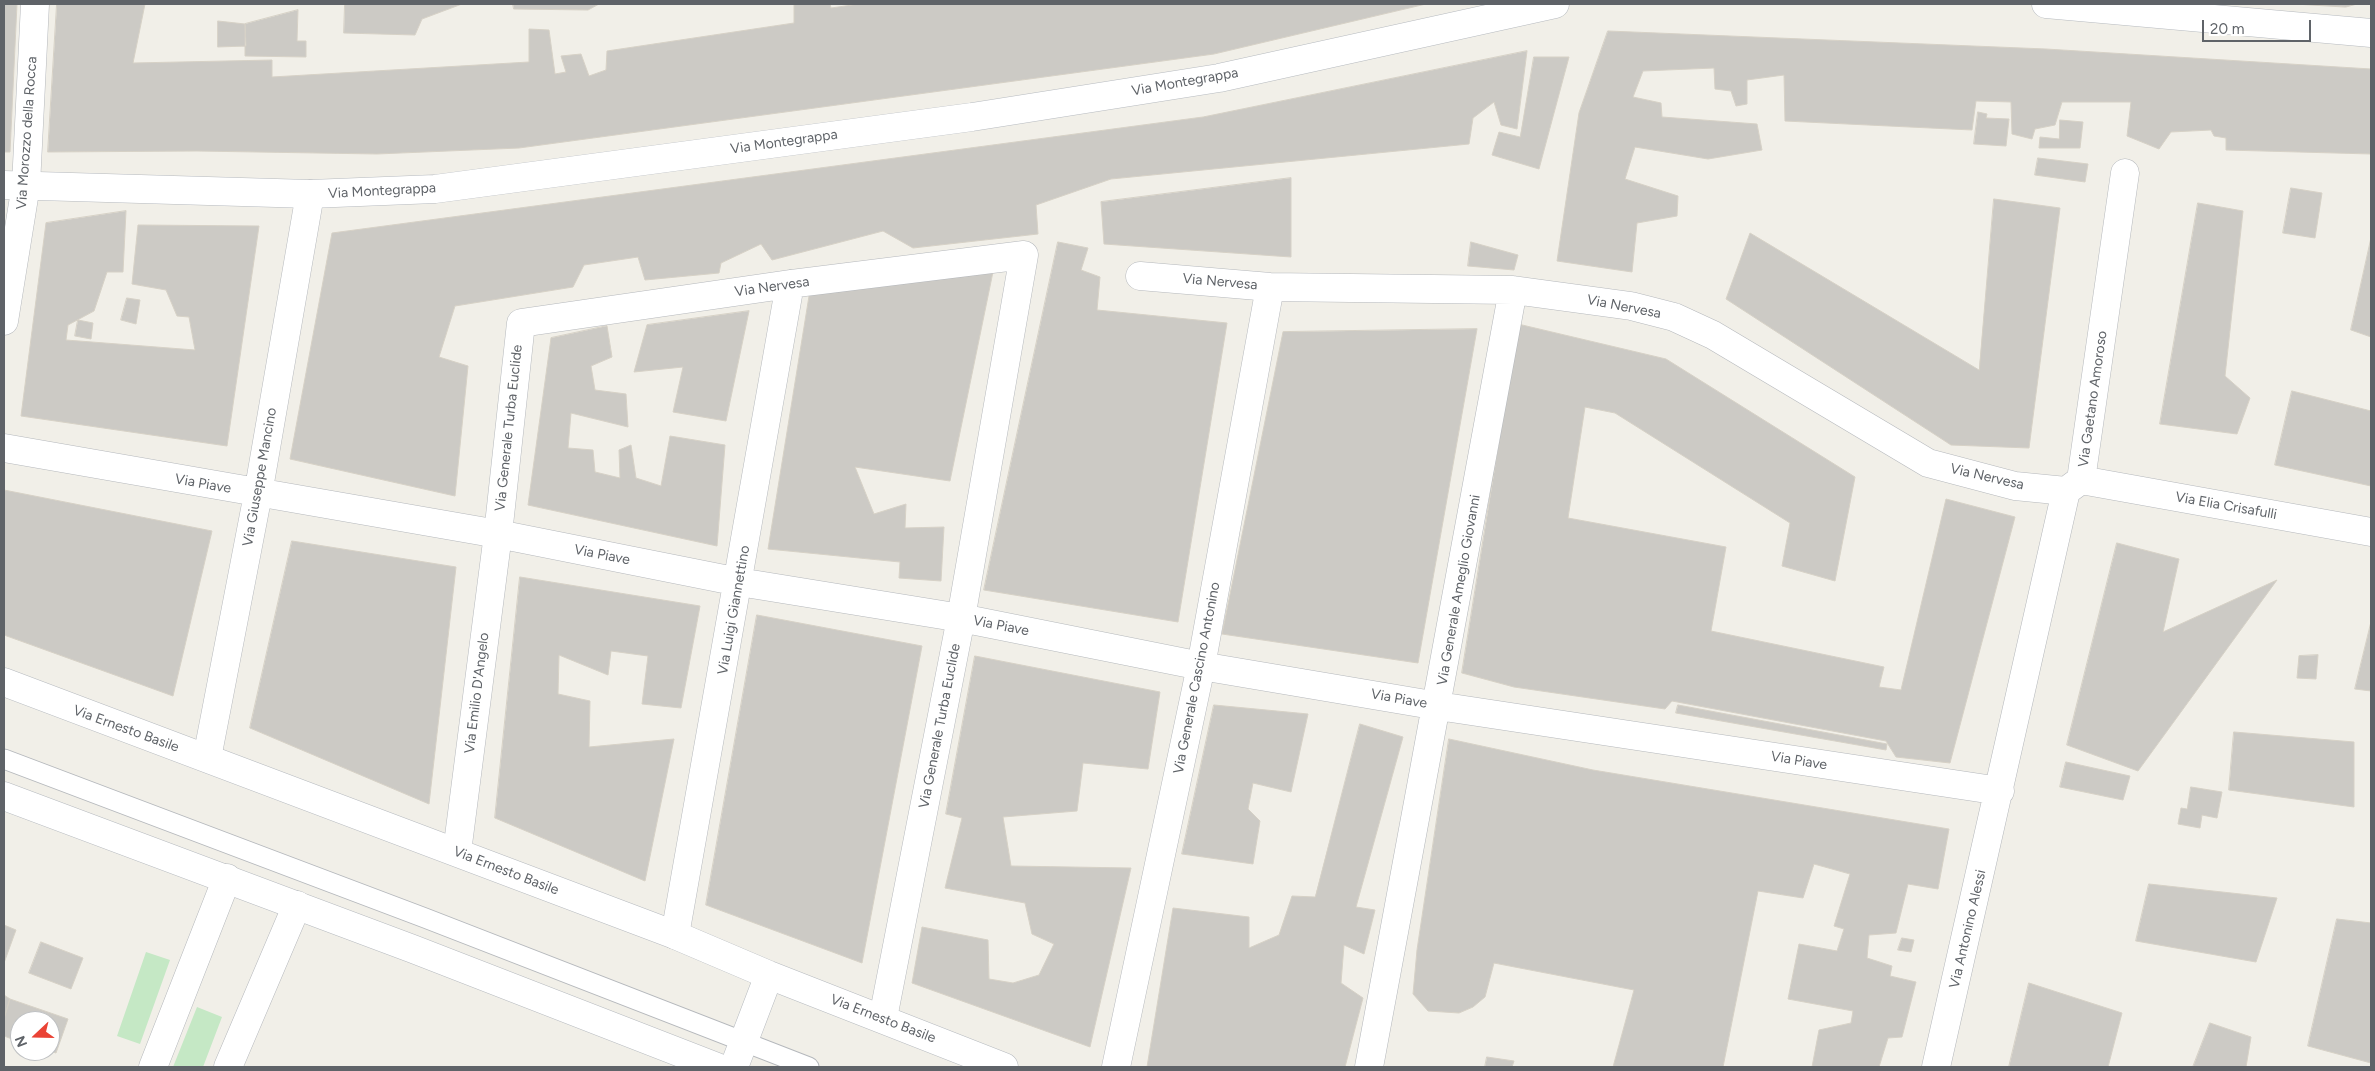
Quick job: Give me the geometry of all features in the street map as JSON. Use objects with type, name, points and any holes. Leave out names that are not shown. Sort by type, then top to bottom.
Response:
[{"type":"street","name":"Via Morozzo della Rocca","points":[[4,320],[15,185],[35,4]]},
{"type":"street","name":"Via Montegrappa","points":[[15,185],[310,194],[436,189],[972,117],[1219,78],[1478,8],[1555,4]]},
{"type":"street","points":[[2046,4],[2178,9],[2371,33]]},
{"type":"street","name":"Via Gaetano Amoroso","points":[[2000,791],[2073,485],[2126,173]]},
{"type":"street","name":"Via Giuseppe Mancino","points":[[207,758],[258,494],[310,194]]},
{"type":"street","name":"Via Nervesa","points":[[521,323],[790,284],[1024,255]]},
{"type":"street","name":"Via Generale Turba Euclide","points":[[883,1018],[961,618],[1024,255]]},
{"type":"street","name":"Via Nervesa","points":[[1140,276],[1270,287],[1513,290],[1631,306],[1674,317],[1713,336],[1928,462],[2015,486],[2073,485]]},
{"type":"street","name":"Via Luigi Giannettino","points":[[675,935],[739,582],[790,284]]},
{"type":"street","name":"Via Generale Cascino Antonino","points":[[1116,1067],[1201,666],[1270,287]]},
{"type":"street","name":"Via Generale Ameglio Giovanni","points":[[1369,1067],[1438,706],[1513,290]]},
{"type":"street","name":"Via Generale Turba Euclide","points":[[498,534],[521,323]]},
{"type":"street","name":"Via Piave","points":[[4,448],[258,494],[498,534],[739,582],[961,618],[1201,666],[1438,706],[2000,791]]},
{"type":"street","name":"Via Elia Crisafulli","points":[[2073,485],[2371,532]]},
{"type":"street","name":"Via Emilio D'Angelo","points":[[457,852],[498,534]]},
{"type":"street","name":"Via Ernesto Basile","points":[[4,682],[675,935],[769,975],[883,1018],[1004,1067]]},
{"type":"street","name":"Via Antonino Alessi","points":[[1936,1067],[2000,791]]},
{"type":"street","points":[[4,796],[83,827],[227,878],[717,1067]]},
{"type":"street","points":[[153,1067],[227,878]]},
{"type":"street","points":[[228,1067],[297,905]]},
{"type":"street","points":[[734,1067],[769,975]]},
{"type":"lane","points":[[4,759],[406,911],[809,1067]]},
{"type":"green space","points":[[146,952],[170,960],[140,1044],[117,1036]]},
{"type":"green space","points":[[197,1007],[222,1017],[203,1067],[173,1067]]},
{"type":"building","points":[[4,4],[17,4],[10,152],[4,152]]},
{"type":"building","points":[[57,4],[145,4],[133,63],[272,60],[272,77],[529,62],[529,29],[549,30],[555,74],[566,72],[561,56],[581,54],[589,76],[606,70],[607,51],[794,23],[794,4],[830,4],[831,8],[859,4],[1426,4],[1214,54],[519,148],[377,154],[197,151],[48,152]]},
{"type":"building","points":[[345,4],[462,4],[422,19],[415,35],[344,33]]},
{"type":"building","points":[[513,4],[599,4],[588,10],[514,9]]},
{"type":"building","points":[[2295,4],[2357,4],[2346,7]]},
{"type":"building","points":[[298,10],[297,41],[306,41],[306,57],[245,56],[245,24]]},
{"type":"building","points":[[218,21],[245,24],[246,46],[218,47]]},
{"type":"building","points":[[1608,31],[2046,49],[2371,69],[2371,154],[2226,150],[2226,138],[2214,136],[2211,130],[2171,132],[2159,149],[2127,136],[2131,102],[2062,102],[2055,125],[2035,129],[2032,139],[2012,134],[2011,102],[1976,101],[1972,130],[1785,121],[1784,75],[1747,80],[1747,104],[1736,106],[1731,91],[1715,89],[1714,68],[1643,71],[1633,97],[1661,103],[1662,117],[1757,124],[1762,150],[1708,159],[1635,147],[1625,179],[1678,196],[1677,216],[1637,223],[1632,272],[1557,261],[1579,113]]},
{"type":"building","points":[[1527,51],[1517,129],[1501,125],[1494,102],[1473,118],[1469,144],[1111,179],[1036,205],[1038,234],[913,248],[883,231],[772,260],[761,244],[721,263],[719,273],[645,280],[638,257],[584,265],[573,287],[455,306],[439,357],[468,366],[455,496],[290,459],[332,233],[1203,117]]},
{"type":"building","points":[[1534,57],[1569,57],[1539,169],[1492,155],[1499,132],[1520,137]]},
{"type":"building","points":[[1978,112],[1987,114],[1986,118],[2009,119],[2006,146],[1974,144]]},
{"type":"building","points":[[2060,120],[2083,122],[2080,148],[2039,148],[2040,137],[2059,139]]},
{"type":"building","points":[[2038,158],[2088,164],[2085,182],[2035,175]]},
{"type":"building","points":[[1291,178],[1291,257],[1104,244],[1101,202]]},
{"type":"building","points":[[2291,188],[2322,193],[2315,238],[2283,233]]},
{"type":"building","points":[[1994,199],[2060,208],[2029,448],[1951,445],[1726,299],[1750,233],[1979,370]]},
{"type":"building","points":[[2198,203],[2243,211],[2225,376],[2250,398],[2237,434],[2160,424]]},
{"type":"building","points":[[126,211],[123,272],[107,272],[94,311],[68,325],[66,340],[195,350],[189,317],[177,316],[166,290],[132,284],[138,225],[259,226],[227,446],[21,416],[46,223]]},
{"type":"building","points":[[2371,238],[2371,337],[2351,330]]},
{"type":"building","points":[[1058,242],[1088,248],[1081,270],[1100,277],[1097,310],[1227,323],[1178,622],[984,590]]},
{"type":"building","points":[[1471,242],[1518,255],[1514,270],[1468,266]]},
{"type":"building","points":[[994,267],[950,481],[855,467],[874,514],[906,504],[905,528],[944,527],[941,581],[899,578],[900,562],[768,549],[810,290]]},
{"type":"building","points":[[127,298],[140,300],[136,324],[121,320]]},
{"type":"building","points":[[749,311],[726,421],[673,412],[683,367],[634,372],[647,325]]},
{"type":"building","points":[[78,320],[93,323],[91,339],[75,336]]},
{"type":"building","points":[[1518,324],[1666,359],[1855,477],[1835,581],[1782,566],[1790,523],[1615,413],[1585,407],[1568,518],[1726,547],[1711,631],[1884,667],[1879,687],[1901,690],[1946,499],[2015,517],[1950,763],[1896,757],[1886,741],[1672,701],[1665,709],[1514,687],[1462,673]]},
{"type":"building","points":[[607,326],[612,357],[591,366],[595,390],[626,394],[628,427],[571,413],[568,448],[593,450],[595,472],[620,478],[619,450],[631,445],[636,478],[661,486],[670,436],[725,445],[717,546],[528,505],[551,338]]},
{"type":"building","points":[[1477,329],[1418,663],[1222,634],[1283,332]]},
{"type":"building","points":[[2292,391],[2371,411],[2371,486],[2275,465]]},
{"type":"building","points":[[4,490],[212,531],[173,696],[4,635]]},
{"type":"building","points":[[292,541],[456,567],[429,804],[250,728]]},
{"type":"building","points":[[2117,543],[2179,559],[2163,632],[2277,580],[2138,771],[2067,745]]},
{"type":"building","points":[[520,577],[700,606],[681,708],[642,704],[648,656],[611,651],[608,675],[559,655],[558,694],[590,701],[589,747],[674,739],[645,881],[495,818]]},
{"type":"building","points":[[757,615],[922,646],[862,963],[706,905]]},
{"type":"building","points":[[2371,622],[2371,691],[2355,689]]},
{"type":"building","points":[[2318,655],[2316,679],[2297,678],[2299,656]]},
{"type":"building","points":[[975,656],[1160,692],[1148,769],[1083,763],[1077,811],[1003,817],[1011,866],[1131,868],[1090,1047],[912,983],[922,927],[988,940],[989,979],[1013,983],[1039,975],[1054,944],[1032,934],[1025,903],[945,888],[962,818],[946,814]]},
{"type":"building","points":[[1214,705],[1308,714],[1291,792],[1253,783],[1248,809],[1260,821],[1253,864],[1182,854]]},
{"type":"building","points":[[1678,705],[1887,744],[1886,750],[1676,713]]},
{"type":"building","points":[[1360,724],[1403,737],[1356,907],[1375,910],[1364,954],[1344,945],[1341,983],[1363,998],[1345,1067],[1147,1067],[1173,908],[1249,917],[1249,948],[1279,935],[1292,896],[1315,897]]},
{"type":"building","points":[[2234,732],[2354,742],[2354,807],[2229,790]]},
{"type":"building","points":[[1449,739],[1593,770],[1949,829],[1938,889],[1908,884],[1896,933],[1869,935],[1867,958],[1892,966],[1890,976],[1916,982],[1902,1037],[1888,1038],[1879,1067],[1812,1067],[1819,1030],[1851,1023],[1853,1011],[1788,999],[1799,944],[1837,951],[1844,929],[1834,926],[1850,874],[1814,864],[1803,898],[1758,891],[1723,1067],[1613,1067],[1634,990],[1494,963],[1485,997],[1473,1007],[1459,1013],[1428,1011],[1413,994],[1417,950]]},
{"type":"building","points":[[2066,762],[2130,776],[2123,800],[2060,787]]},
{"type":"building","points":[[2191,787],[2222,792],[2217,818],[2202,815],[2200,828],[2178,824],[2181,808],[2187,809]]},
{"type":"building","points":[[2149,884],[2277,898],[2256,962],[2136,941]]},
{"type":"building","points":[[2337,919],[2371,923],[2371,1063],[2308,1046]]},
{"type":"building","points":[[4,925],[16,930],[4,963]]},
{"type":"building","points":[[1902,938],[1914,940],[1911,952],[1898,950]]},
{"type":"building","points":[[41,942],[83,958],[71,989],[29,973]]},
{"type":"building","points":[[2029,983],[2122,1013],[2108,1067],[2009,1067]]},
{"type":"building","points":[[4,995],[10,999],[4,1019]]},
{"type":"building","points":[[10,999],[45,1011],[10,1011],[10,1038],[4,1036],[4,1019]]},
{"type":"building","points":[[60,1016],[68,1019],[60,1042]]},
{"type":"building","points":[[2210,1023],[2251,1037],[2246,1067],[2193,1067]]},
{"type":"building","points":[[1487,1057],[1514,1061],[1512,1067],[1485,1067]]}]
